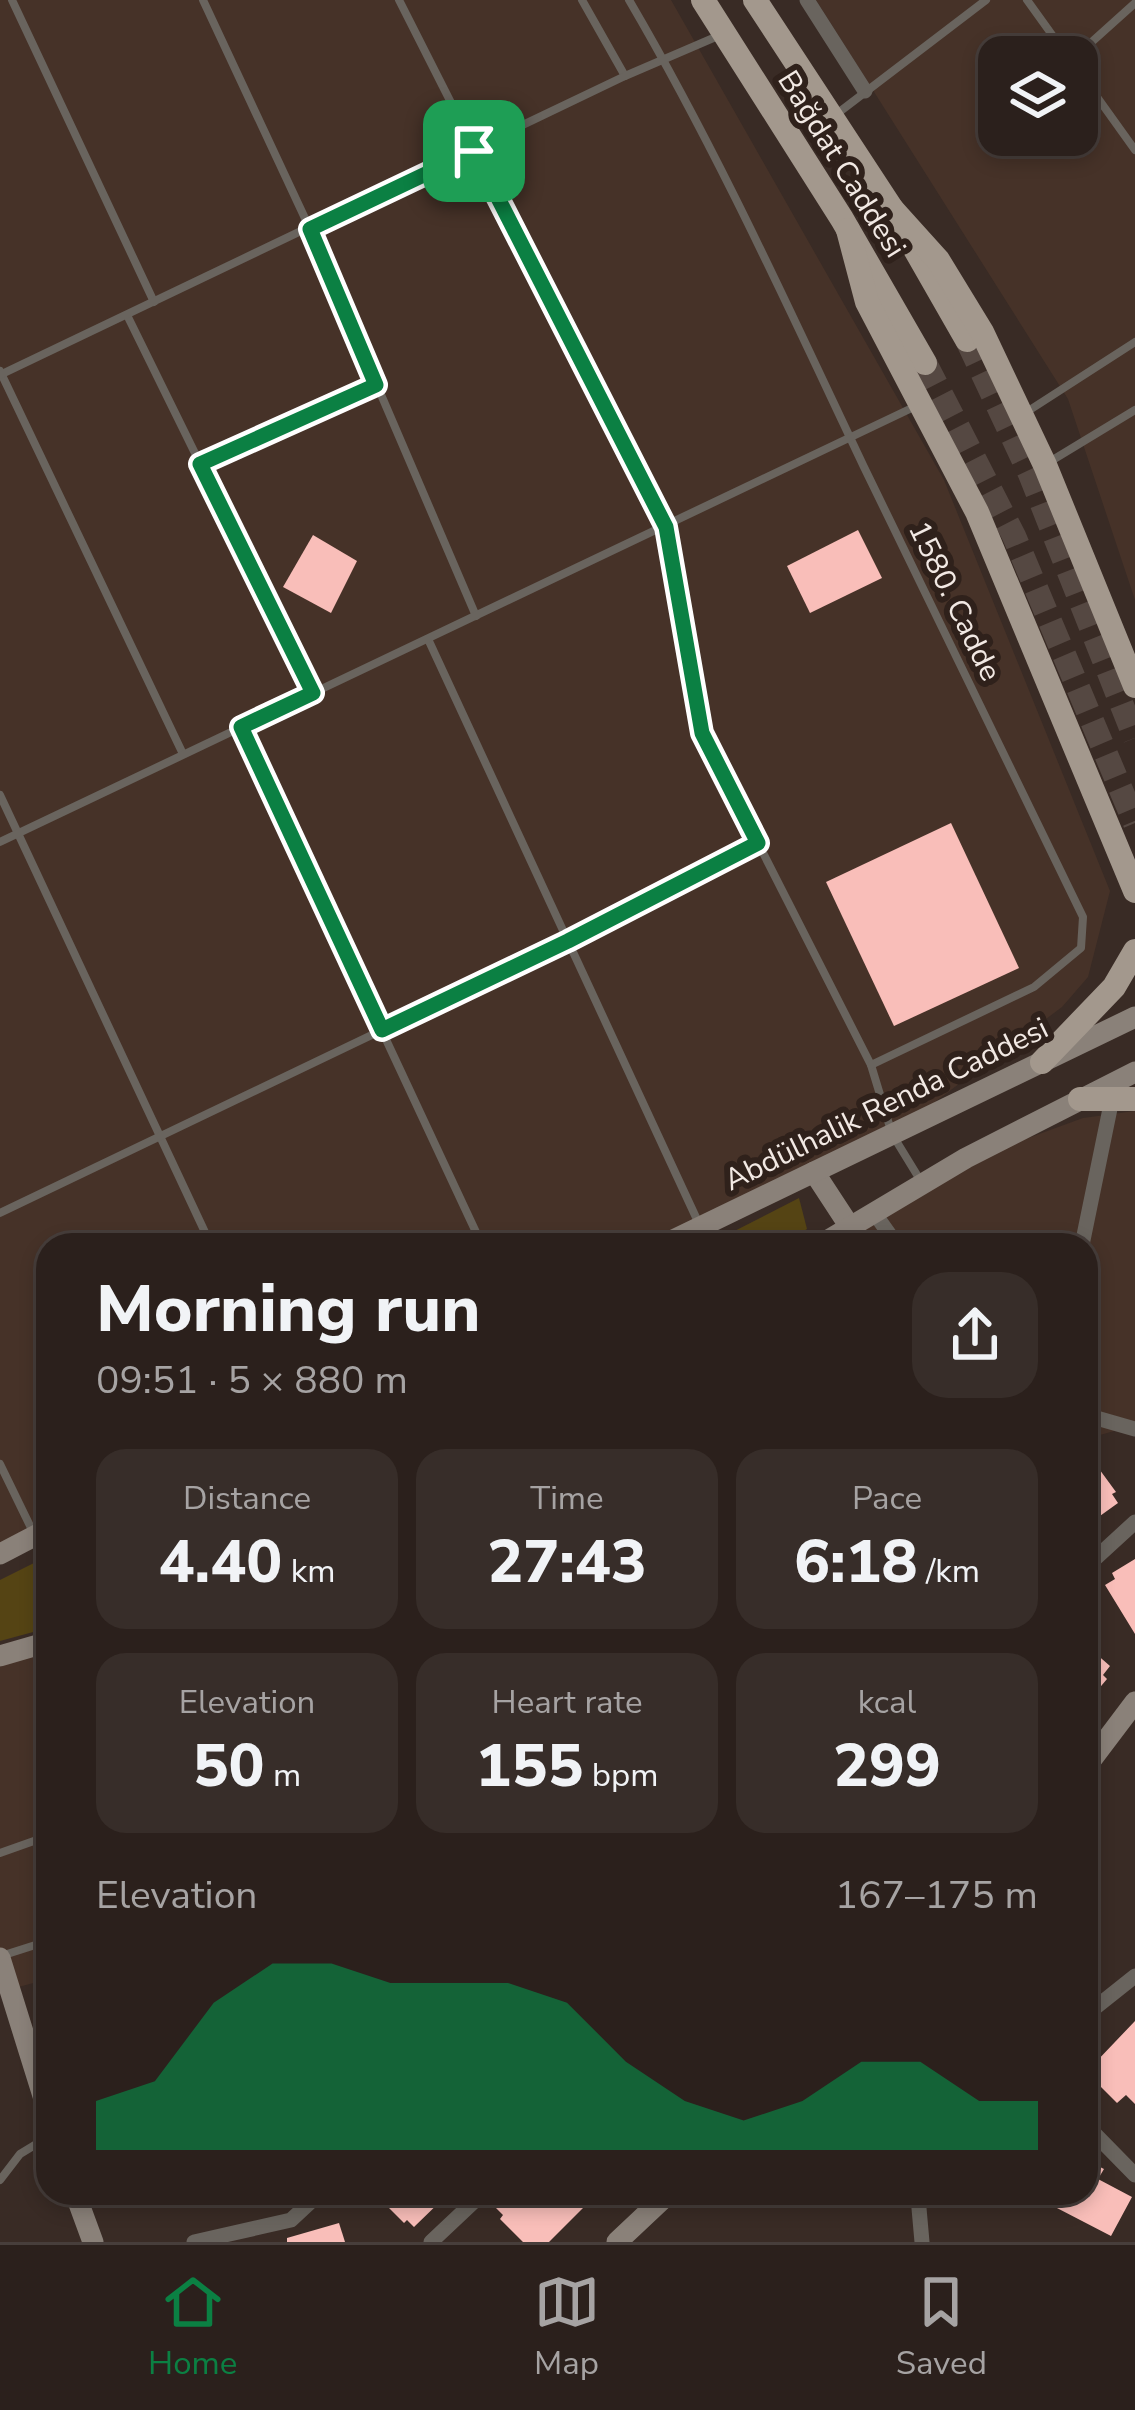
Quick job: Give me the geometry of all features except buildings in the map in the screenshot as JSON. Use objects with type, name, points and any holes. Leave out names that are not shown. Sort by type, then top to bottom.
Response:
[{"type":"main road","name":"Bağdat Caddesi","points":[[703,0],[926,363]]},
{"type":"main road","name":"Bağdat Caddesi","points":[[755,0],[892,209],[967,340]]},
{"type":"main road","points":[[772,0],[833,116]]},
{"type":"main road","points":[[892,209],[938,260],[982,332],[1045,465],[1135,686]]},
{"type":"main road","points":[[848,230],[867,302],[977,512],[1135,891]]},
{"type":"main road","points":[[1042,1062],[1114,987],[1135,951]]},
{"type":"main road","name":"Abdülhalik Renda Caddesi","points":[[688,1233],[1135,1017]]},
{"type":"main road","points":[[841,1233],[922,1184],[1135,1072]]},
{"type":"main road","points":[[1080,1100],[1123,1099]]},
{"type":"main road","points":[[814,1172],[850,1228]]},
{"type":"main road","points":[[0,1554],[36,1536]]},
{"type":"main road","points":[[0,1656],[36,1646]]},
{"type":"main road","points":[[1098,1751],[1135,1702]]},
{"type":"main road","points":[[0,1957],[36,2073]]},
{"type":"main road","points":[[79,2205],[93,2242]]},
{"type":"main road","points":[[617,2242],[656,2205]]},
{"type":"street","points":[[807,0],[865,91]]},
{"type":"street","points":[[1085,1233],[1123,1099]]},
{"type":"street","points":[[875,1214],[888,1233]]},
{"type":"street","points":[[1098,1418],[1135,1429]]},
{"type":"street","points":[[1098,1556],[1135,1522]]},
{"type":"street","points":[[1098,2005],[1135,1976]]},
{"type":"street","points":[[1098,2138],[1135,2175]]},
{"type":"street","points":[[194,2242],[291,2220],[307,2205]]},
{"type":"street","points":[[431,2242],[470,2205]]},
{"type":"street","points":[[919,2205],[922,2242]]},
{"type":"lane","points":[[12,0],[154,302]]},
{"type":"lane","points":[[203,0],[310,229],[476,616]]},
{"type":"lane","points":[[399,0],[666,527],[702,733],[871,1065],[892,1134],[922,1184]]},
{"type":"lane","points":[[582,0],[625,76]]},
{"type":"lane","name":"1580. Cadde","points":[[629,0],[664,59],[808,345],[1083,917],[1082,948],[1034,987],[871,1065]]},
{"type":"lane","points":[[833,116],[986,0]]},
{"type":"lane","points":[[1027,0],[1055,36]]},
{"type":"lane","points":[[1096,36],[1135,3]]},
{"type":"lane","points":[[183,754],[1,374],[724,33]]},
{"type":"lane","points":[[1098,98],[1135,150]]},
{"type":"lane","points":[[128,315],[313,693]]},
{"type":"lane","points":[[1021,415],[1135,342]]},
{"type":"lane","points":[[200,464],[376,385]]},
{"type":"lane","points":[[0,842],[920,404]]},
{"type":"lane","points":[[1045,465],[1135,410]]},
{"type":"lane","points":[[428,639],[700,1227]]},
{"type":"lane","points":[[241,727],[476,1233]]},
{"type":"lane","points":[[0,795],[205,1233]]},
{"type":"lane","points":[[0,1214],[568,941],[758,843]]},
{"type":"lane","points":[[0,1464],[36,1525]]},
{"type":"lane","points":[[0,1853],[36,1840]]},
{"type":"lane","points":[[0,1957],[36,1946]]},
{"type":"lane","points":[[0,2180],[20,2154],[36,2145]]},
{"type":"shaded area","points":[[0,0],[671,0],[944,480],[1110,891],[1088,977],[1062,1007],[892,1134],[688,1233],[36,1233],[36,1535],[0,1554]]},
{"type":"shaded area","points":[[816,0],[1135,0],[1135,600],[1068,399]]},
{"type":"shaded area","points":[[1135,1111],[1135,1425],[1098,1436],[1098,1233],[843,1233],[952,1166],[1083,1118]]},
{"type":"shaded area","points":[[799,1198],[807,1229],[801,1233],[730,1233]]},
{"type":"shaded area","points":[[36,1562],[36,1631],[0,1641],[0,1580]]},
{"type":"shaded area","points":[[36,1650],[36,1982],[0,1992],[0,1667]]},
{"type":"tunnel","points":[[967,340],[1030,474],[1135,738]]},
{"type":"tunnel","points":[[925,363],[1014,536],[1135,823]]},
{"type":"route","points":[[474,151],[666,527],[702,733],[758,843],[382,1030],[241,727],[313,693],[200,464],[376,385],[310,229],[474,151]]}]
